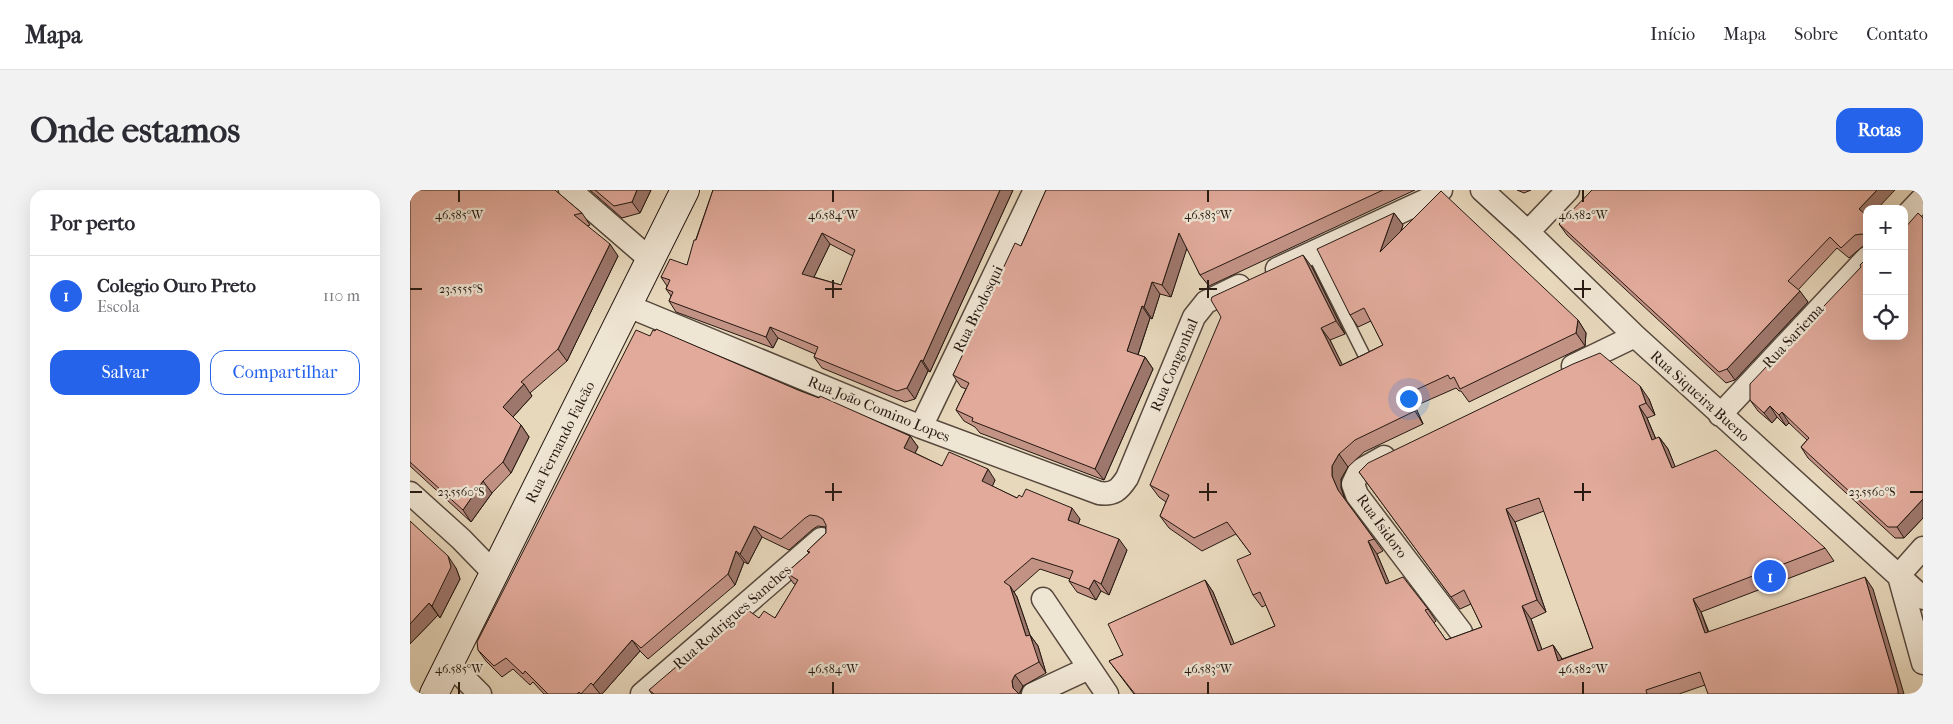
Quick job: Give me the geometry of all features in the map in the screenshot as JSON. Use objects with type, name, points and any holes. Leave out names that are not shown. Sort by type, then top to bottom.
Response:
[{"type":"main road","name":"Rua Fernando Falcão","points":[[434,694],[448,662],[685,190]]},
{"type":"street","points":[[570,190],[651,260]]},
{"type":"street","name":"Rua Brodosqui","points":[[922,427],[1035,190]]},
{"type":"street","name":"Rua Congonhal","points":[[1127,478],[1189,326],[1206,302],[1435,196],[1441,190]]},
{"type":"street","name":"Rua Siqueira Bueno","points":[[1482,190],[1720,415],[1923,598]]},
{"type":"street","points":[[1528,232],[1568,190]]},
{"type":"street","points":[[1908,214],[1923,198]]},
{"type":"street","name":"Rua Sariema","points":[[1720,415],[1863,262]]},
{"type":"street","name":"Rua João Comino Lopes","points":[[628,306],[922,427],[1099,493],[1112,493],[1118,490],[1127,478]]},
{"type":"street","points":[[1554,376],[1635,336]]},
{"type":"street","name":"Rua Isidoro","points":[[1405,447],[1359,471],[1353,484],[1357,494],[1461,632]]},
{"type":"street","points":[[410,492],[461,539],[494,573]]},
{"type":"street","name":"Rua Rodrigues Sanches","points":[[642,694],[821,539]]},
{"type":"street","points":[[1923,548],[1898,575],[1923,663]]},
{"type":"street","points":[[1043,599],[1107,694]]},
{"type":"street","points":[[448,662],[480,694]]},
{"type":"street","points":[[1033,694],[1056,689],[1088,668]]},
{"type":"lane","points":[[1313,253],[1366,359]]},
{"type":"building","points":[[410,190],[555,190],[582,213],[574,215],[610,244],[558,349],[521,382],[524,384],[503,407],[521,425],[503,462],[483,481],[463,510],[410,462]]},
{"type":"building","points":[[595,190],[637,190],[632,202],[614,206]]},
{"type":"building","points":[[713,190],[1000,190],[923,361],[921,360],[907,388],[897,391],[814,357],[818,347],[770,327],[766,337],[669,301],[673,292],[666,289],[670,280],[661,277],[670,259],[687,265],[694,240],[696,240]],"holes":[[[822,233],[855,250],[841,285],[802,274]]]},
{"type":"building","points":[[1046,190],[1383,190],[1200,275],[1179,233],[1162,285],[1152,282],[1144,307],[1142,306],[1127,351],[1145,357],[1095,469],[972,421],[973,418],[956,410],[969,383],[953,375],[1015,243],[1021,246]]},
{"type":"building","points":[[1592,190],[1877,190],[1859,209],[1863,212],[1863,235],[1855,235],[1841,248],[1830,237],[1788,281],[1800,291],[1727,369],[1719,372],[1559,224]]},
{"type":"building","points":[[1441,191],[1578,320],[1576,333],[1460,389],[1454,377],[1450,379],[1448,375],[1407,394],[1415,411],[1355,440],[1339,454],[1332,466],[1332,476],[1338,490],[1374,539],[1368,541],[1386,584],[1403,577],[1428,609],[1425,610],[1446,640],[1482,627],[1464,590],[1451,597],[1359,472],[1368,463],[1573,364],[1600,353],[1640,386],[1646,403],[1639,406],[1652,440],[1659,437],[1672,468],[1716,450],[1825,548],[1693,599],[1705,633],[1865,577],[1898,694],[1708,694],[1700,672],[1646,690],[1647,694],[1135,694],[1109,661],[1123,655],[1108,624],[1205,580],[1231,645],[1275,626],[1260,592],[1253,595],[1237,560],[1251,554],[1227,522],[1194,538],[1160,516],[1169,495],[1150,485],[1221,317],[1211,300],[1212,297],[1303,255],[1336,321],[1321,328],[1340,366],[1383,345],[1364,308],[1350,315],[1317,249],[1394,213],[1380,252]],"holes":[[[1539,498],[1593,648],[1558,661],[1553,645],[1538,651],[1522,606],[1537,600],[1506,509]]]},
{"type":"building","points":[[1918,213],[1923,218],[1923,499],[1897,527],[1888,527],[1801,447],[1809,438],[1782,412],[1779,415],[1770,406],[1764,413],[1750,400],[1750,384],[1861,267],[1860,265],[1863,262],[1863,340],[1908,340],[1908,224]]},
{"type":"building","points":[[656,329],[798,390],[819,398],[820,396],[910,436],[904,448],[942,466],[949,452],[988,469],[982,481],[1017,498],[1019,495],[1022,497],[1026,489],[1072,508],[1068,520],[1119,539],[1101,584],[1094,580],[1089,589],[1069,581],[1073,571],[1032,558],[1004,582],[1010,586],[1026,636],[1030,635],[1039,662],[1015,675],[1012,681],[1013,688],[1019,694],[654,694],[649,690],[745,608],[759,618],[764,611],[775,618],[798,580],[786,573],[810,552],[807,551],[826,533],[826,525],[823,519],[810,515],[781,539],[754,526],[740,554],[736,551],[728,574],[641,648],[632,640],[593,685],[591,683],[581,694],[579,692],[577,694],[548,694],[525,671],[523,674],[506,658],[494,666],[478,650],[477,642],[636,330],[650,336],[653,330],[655,331]]},
{"type":"building","points":[[410,521],[448,556],[451,567],[432,606],[429,603],[410,624]]},
{"type":"place","name":"Colegio Ouro Preto","points":[[1770,576]]}]
